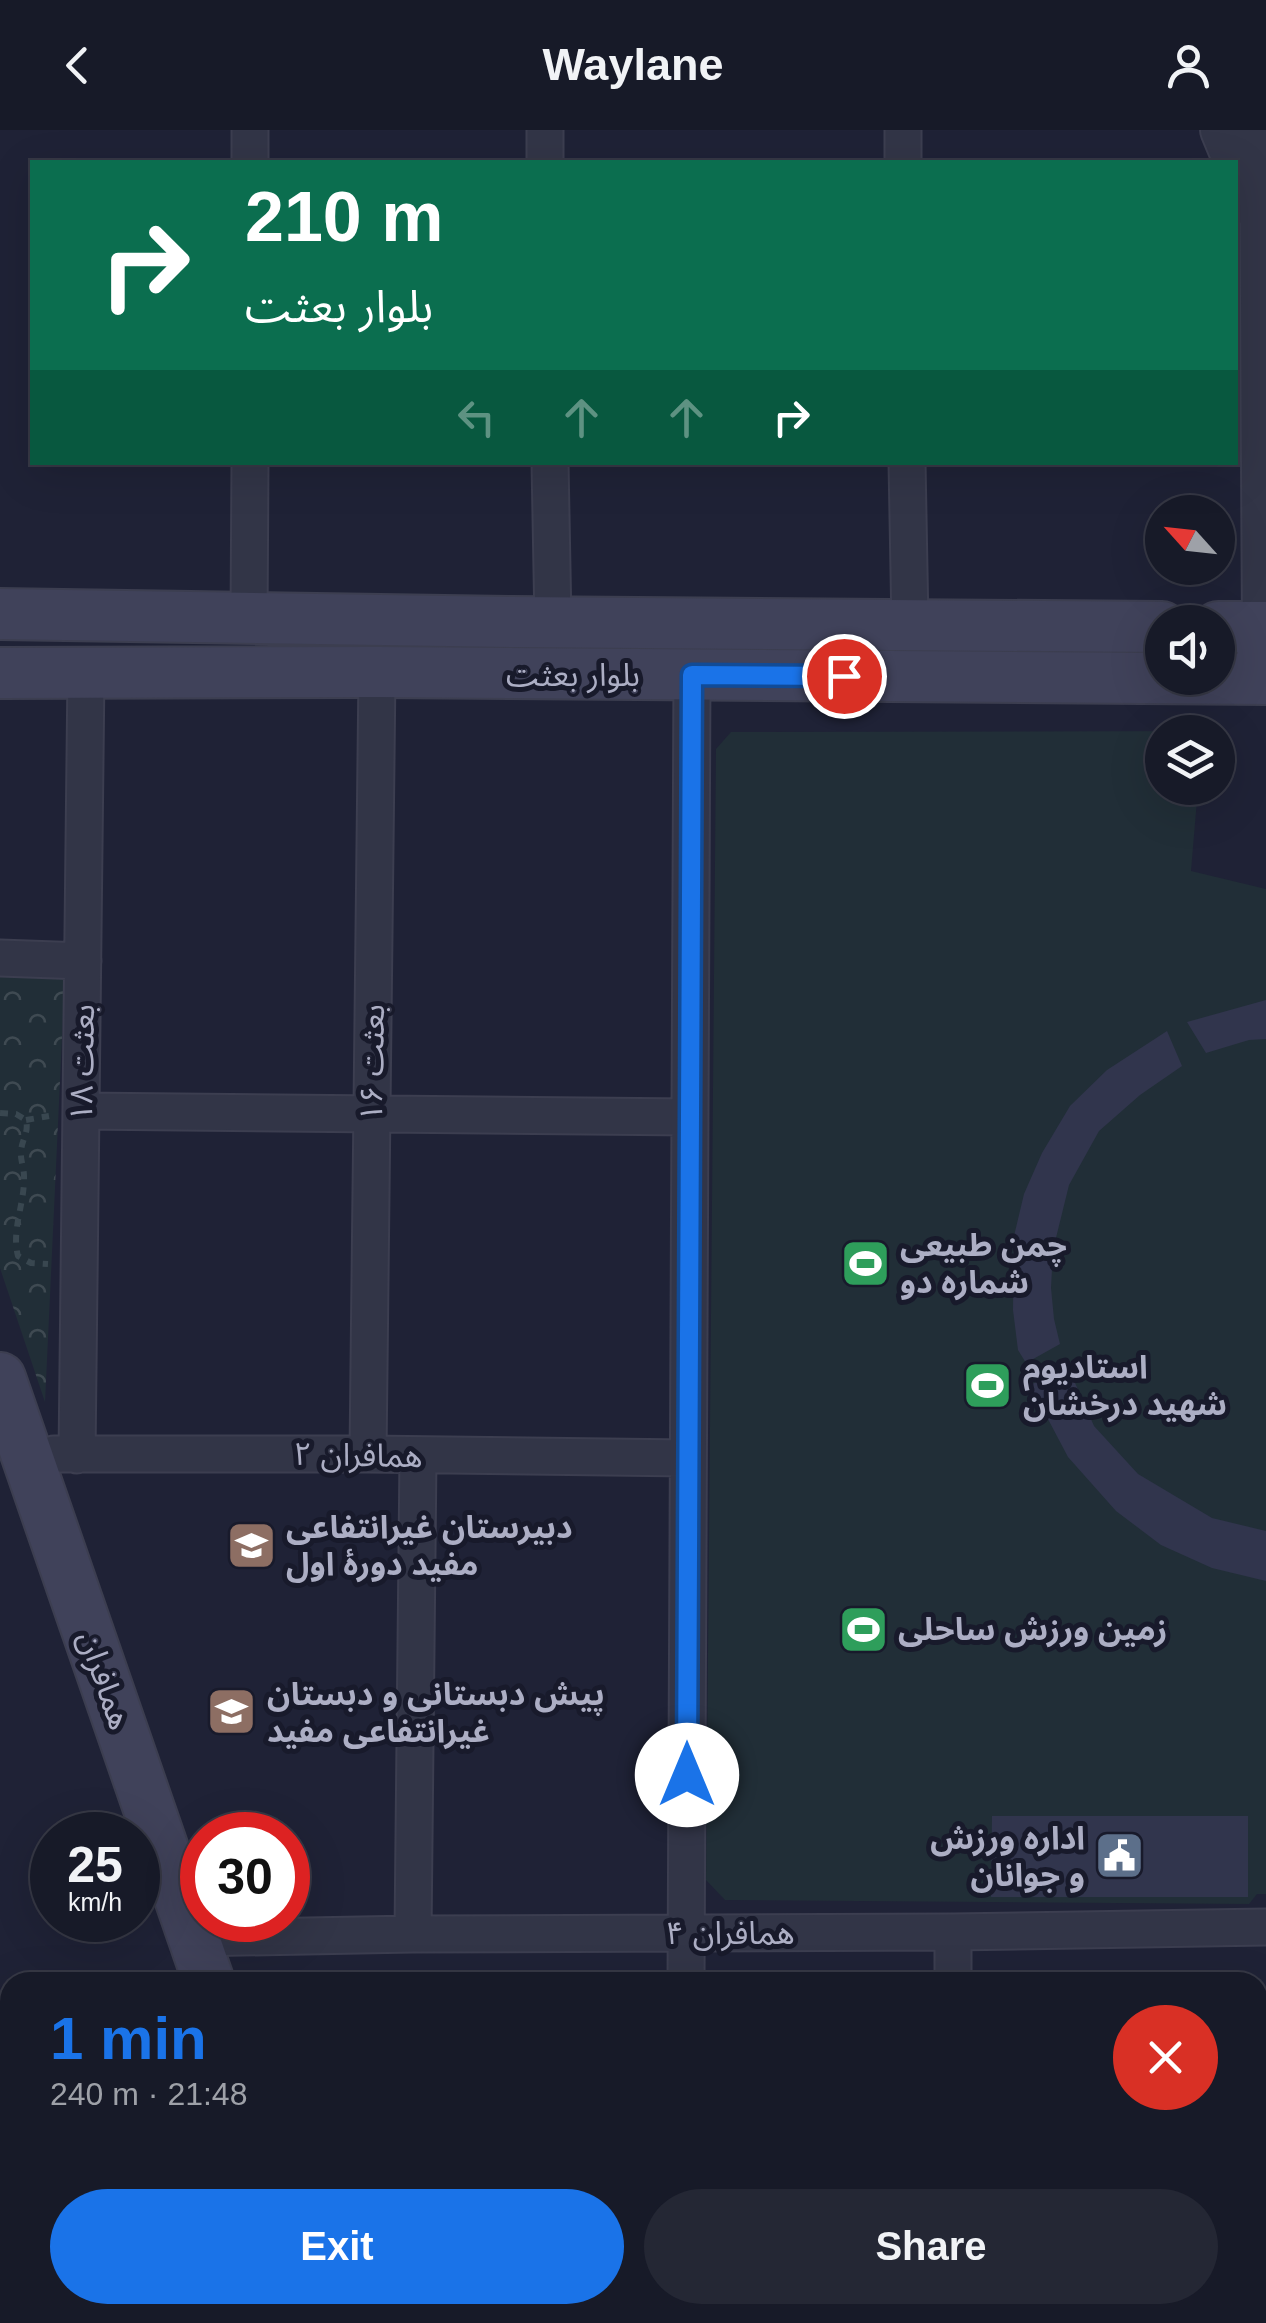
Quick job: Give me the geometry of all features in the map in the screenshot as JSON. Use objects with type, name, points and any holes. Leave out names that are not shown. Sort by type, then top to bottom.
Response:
[{"type":"main road","name":"بلوار بعثت","points":[[0,611],[249,619],[1145,626]]},
{"type":"main road","points":[[1249,627],[1264,679]]},
{"type":"main road","name":"بلوار بعثت","points":[[0,672],[1264,679]]},
{"type":"main road","name":"همافران","points":[[0,1378],[202,1960]]},
{"type":"street","points":[[250,130],[250,160]]},
{"type":"street","points":[[544,130],[545,160]]},
{"type":"street","points":[[903,130],[903,160]]},
{"type":"street","points":[[1222,130],[1235,160]]},
{"type":"street","points":[[1249,627],[1264,226],[1261,130]]},
{"type":"street","points":[[1238,167],[1264,226]]},
{"type":"street","points":[[249,619],[250,465]]},
{"type":"street","points":[[550,465],[553,622]]},
{"type":"street","points":[[908,465],[910,625]]},
{"type":"street","name":"بعثت ۱۸","points":[[77,1454],[86,672]]},
{"type":"street","name":"بعثت ۱۶","points":[[368,1454],[377,672]]},
{"type":"street","points":[[686,1972],[692,675]]},
{"type":"street","points":[[0,958],[83,961]]},
{"type":"street","points":[[81,1112],[690,1117]]},
{"type":"street","name":"همافران ۲","points":[[28,1454],[688,1458]]},
{"type":"street","points":[[413,1934],[418,1456]]},
{"type":"street","name":"همافران ۴","points":[[202,1960],[413,1934],[1266,1927]]},
{"type":"street","points":[[953,1932],[954,1972]]},
{"type":"path","points":[[0,1113],[16,1114],[26,1120],[28,1130],[20,1152],[24,1175],[18,1256],[30,1263],[79,1265]]},
{"type":"green space","name":"استادیوم شهید درخشان","points":[[1145,731],[1145,805],[1197,805],[1191,871],[1266,889],[1266,1894],[1257,1894],[1249,1904],[725,1900],[706,1880],[716,749],[731,732]]},
{"type":"green space","points":[[0,969],[65,973],[45,1402],[0,1268]]},
{"type":"building","points":[[1266,1000],[1266,1039],[1206,1053],[1187,1022]]},
{"type":"building","points":[[1167,1031],[1182,1066],[1140,1095],[1099,1131],[1069,1185],[1053,1250],[1051,1288],[1060,1344],[1026,1363],[1018,1350],[1013,1310],[1014,1236],[1024,1194],[1042,1153],[1070,1106],[1107,1070]]},
{"type":"building","points":[[1068,1367],[1094,1426],[1138,1474],[1212,1518],[1266,1531],[1266,1581],[1212,1568],[1161,1545],[1116,1511],[1068,1457],[1030,1385]]},
{"type":"building","name":"اداره ورزش و جوانان","points":[[992,1816],[1248,1816],[1248,1897],[991,1897]]},
{"type":"place","name":"چمن طبیعی شماره دو","points":[[865,1263]]},
{"type":"place","name":"استادیوم شهید درخشان","points":[[988,1385]]},
{"type":"place","name":"دبیرستان غیرانتفاعی مفید دورهٔ اول","points":[[251,1545]]},
{"type":"place","name":"زمین ورزش ساحلی","points":[[863,1629]]},
{"type":"place","name":"پیش دبستانی و دبستان غیرانتفاعی مفید","points":[[232,1712]]},
{"type":"place","name":"اداره ورزش و جوانان","points":[[1120,1856]]},
{"type":"route","points":[[687,1775],[692,675],[844,676]]}]
